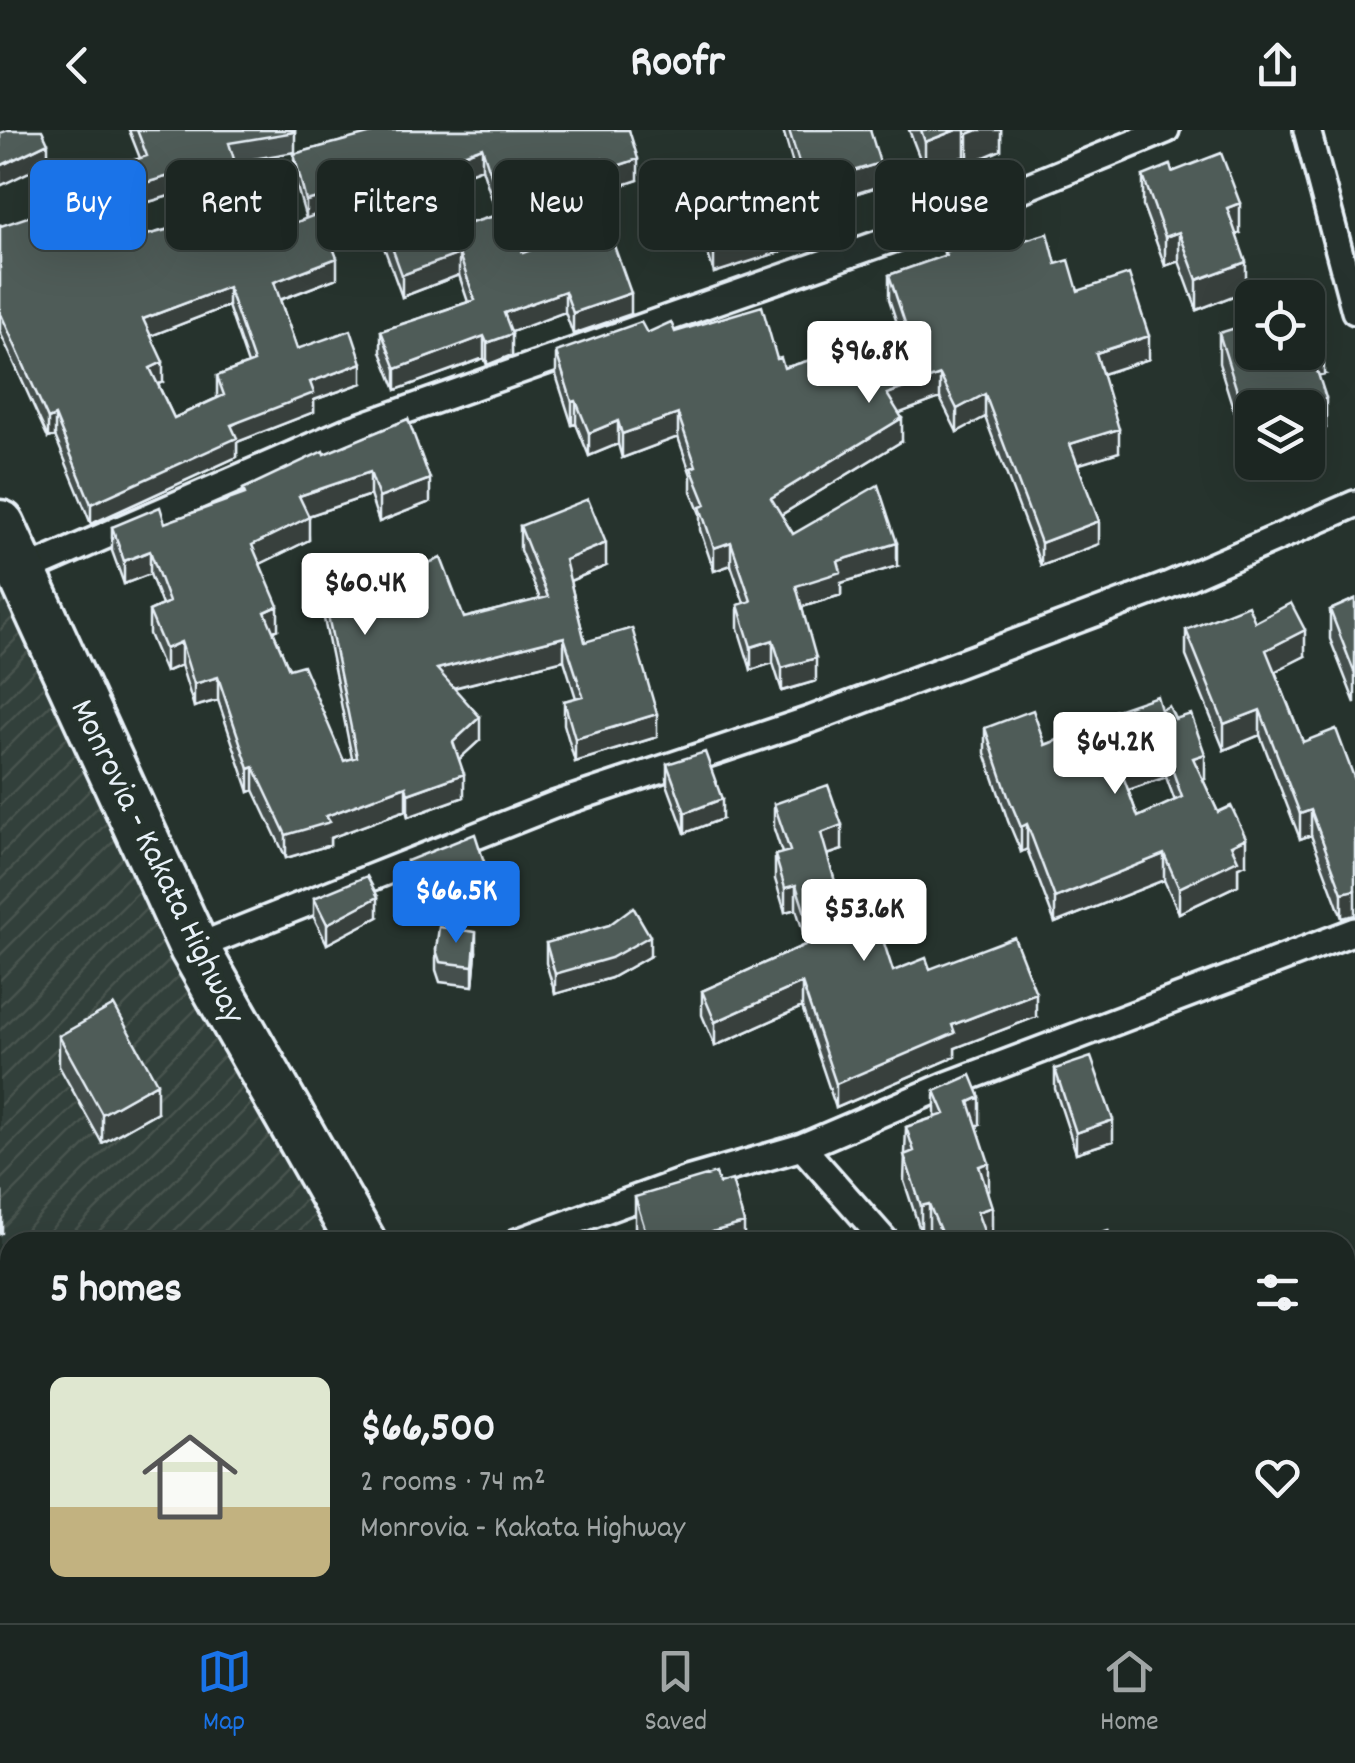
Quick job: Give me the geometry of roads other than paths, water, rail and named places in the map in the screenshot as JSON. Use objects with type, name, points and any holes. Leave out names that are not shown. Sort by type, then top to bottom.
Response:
[{"type":"highway","name":"Monrovia - Kakata Highway","points":[[0,525],[194,948],[355,1232]]},
{"type":"street","points":[[24,572],[347,431],[941,222],[1166,130]]},
{"type":"street","points":[[1307,130],[1355,311]]},
{"type":"street","points":[[194,948],[554,805],[812,719],[1167,586],[1355,504]]},
{"type":"street","points":[[545,1232],[688,1180],[802,1147],[945,1086],[1355,931]]},
{"type":"street","points":[[802,1147],[877,1232]]}]
